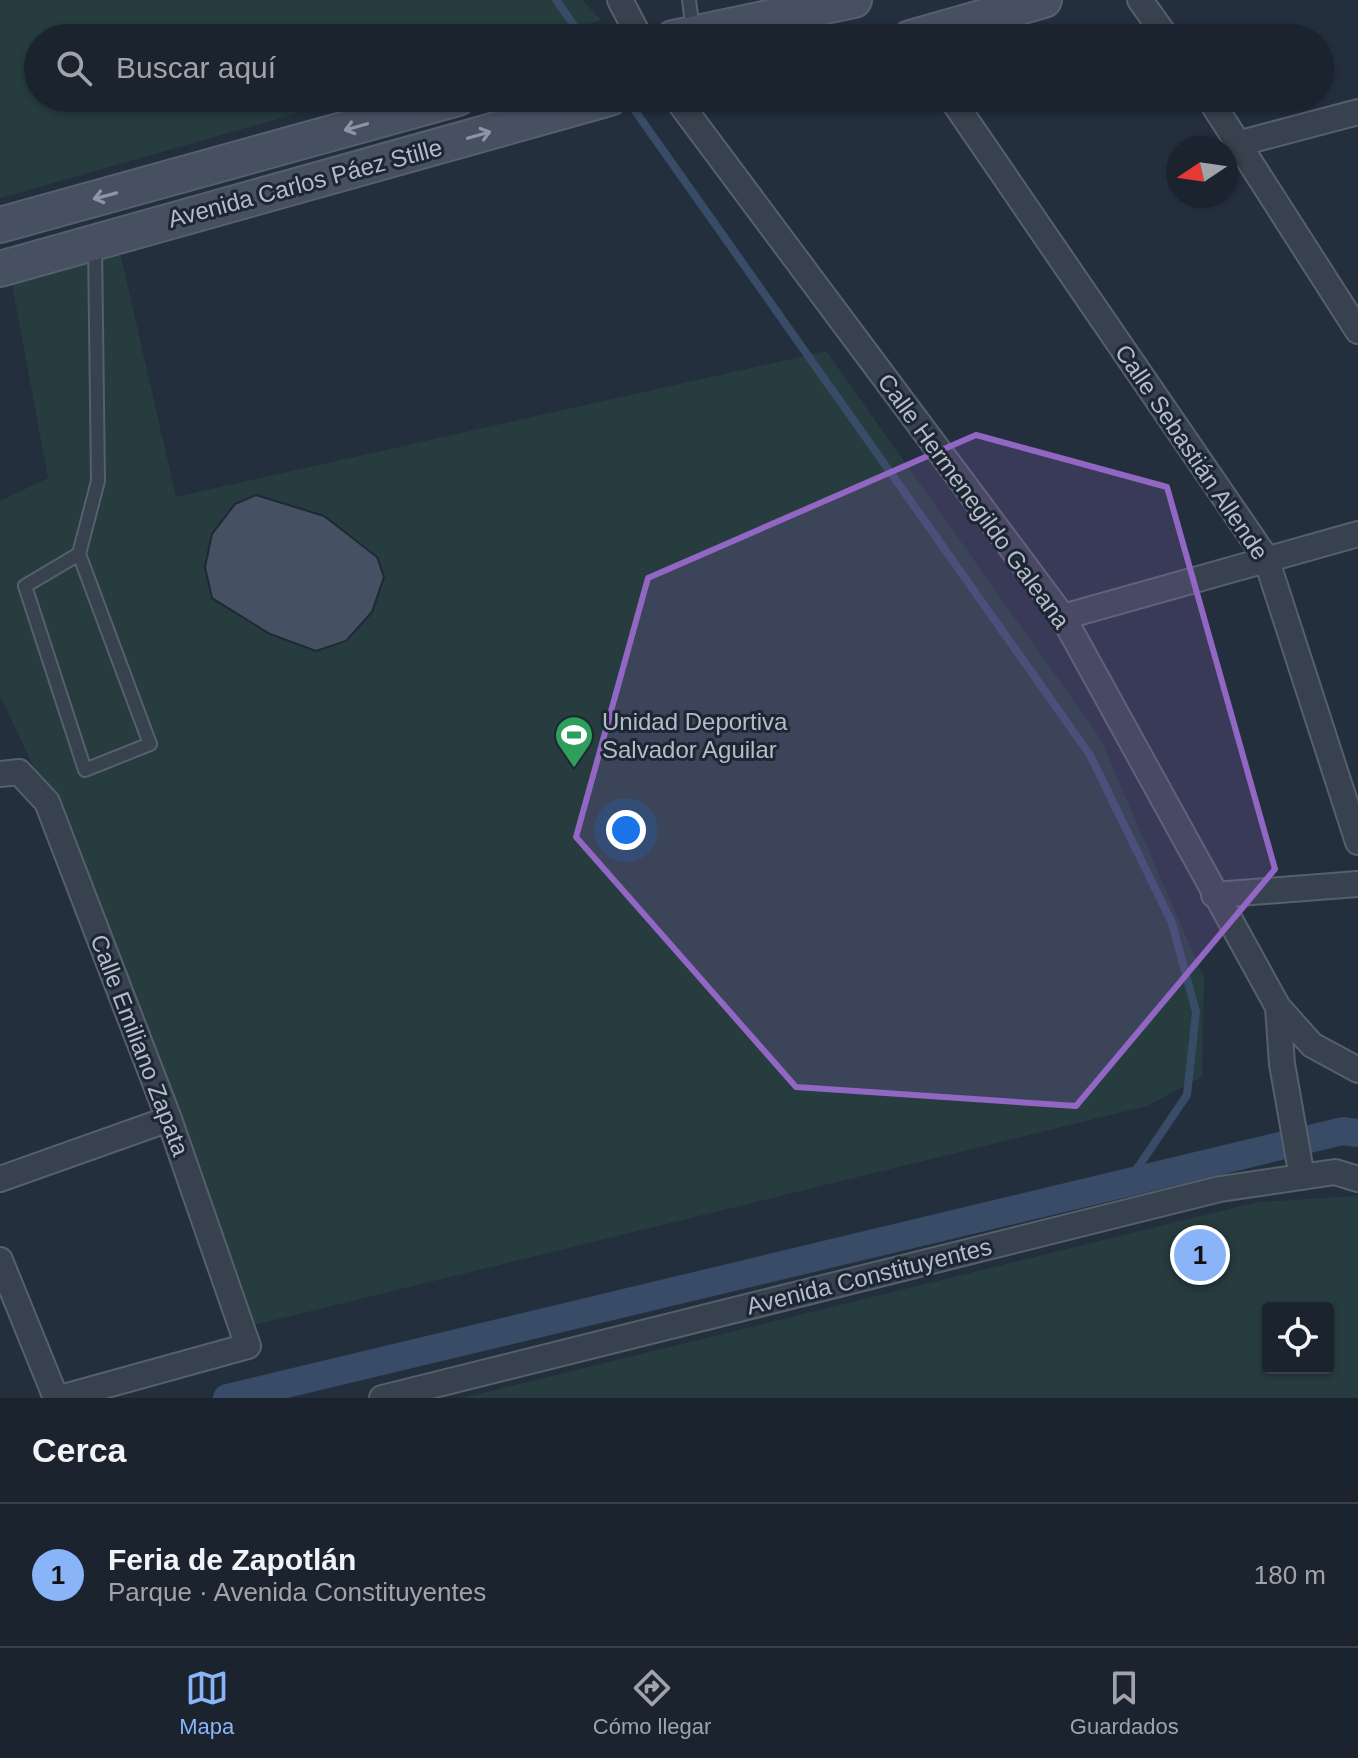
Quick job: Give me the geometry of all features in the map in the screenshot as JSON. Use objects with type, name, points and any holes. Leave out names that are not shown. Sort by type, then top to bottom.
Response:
[{"type":"street","points":[[620,0],[633,24]]},
{"type":"street","points":[[706,24],[854,0]]},
{"type":"street","points":[[959,24],[1044,0]]},
{"type":"street","points":[[1140,0],[1157,24]]},
{"type":"street","name":"Avenida Carlos Páez Stille","points":[[0,225],[408,112]]},
{"type":"street","name":"Avenida Carlos Páez Stille","points":[[0,269],[562,112]]},
{"type":"street","name":"Calle Hermenegildo Galeana","points":[[686,112],[1063,617],[1278,1007],[1312,1045],[1357,1070]]},
{"type":"street","name":"Calle Sebastián Allende","points":[[961,112],[1266,558],[1358,842]]},
{"type":"street","points":[[1219,112],[1351,304],[1358,331]]},
{"type":"street","points":[[1241,143],[1358,112]]},
{"type":"street","points":[[1063,617],[1358,534]]},
{"type":"street","name":"Calle Emiliano Zapata","points":[[0,774],[19,772],[47,802],[169,1119],[248,1346],[58,1398]]},
{"type":"street","points":[[1214,895],[1358,884]]},
{"type":"street","points":[[1278,1007],[1282,1064],[1300,1166]]},
{"type":"street","points":[[0,1179],[169,1119]]},
{"type":"street","name":"Avenida Constituyentes","points":[[382,1398],[1220,1189],[1300,1166],[1358,1179]]},
{"type":"street","points":[[0,1260],[58,1398]]},
{"type":"lane","points":[[79,554],[25,586],[85,770],[150,744],[79,554],[98,481],[95,241]]},
{"type":"highlighted area","points":[[976,435],[1167,487],[1275,869],[1076,1106],[796,1087],[576,837],[648,578]]},
{"type":"green space","points":[[0,0],[582,0],[601,20],[588,24],[24,24],[24,112],[302,112],[0,198]]},
{"type":"green space","name":"Unidad Deportiva Salvador Aguilar","points":[[119,248],[176,497],[826,351],[1100,738],[1204,978],[1202,1077],[1147,1106],[254,1325],[50,801],[0,696],[0,501],[48,478],[11,279]]},
{"type":"green space","points":[[1358,1196],[1358,1398],[462,1398],[1258,1202]]},
{"type":"building","points":[[256,495],[324,516],[377,557],[384,577],[372,612],[346,641],[316,651],[270,634],[212,598],[205,567],[212,534],[235,504]]},
{"type":"waterway","points":[[556,0],[573,24]]},
{"type":"waterway","points":[[636,112],[1090,755],[1172,923],[1196,1012],[1187,1095],[1128,1182]]},
{"type":"waterway","points":[[227,1398],[1343,1131],[1358,1133]]},
{"type":"place","name":"Unidad Deportiva Salvador Aguilar","points":[[574,769]]},
{"type":"place","name":"Feria de Zapotlán","points":[[1200,1255]]}]
